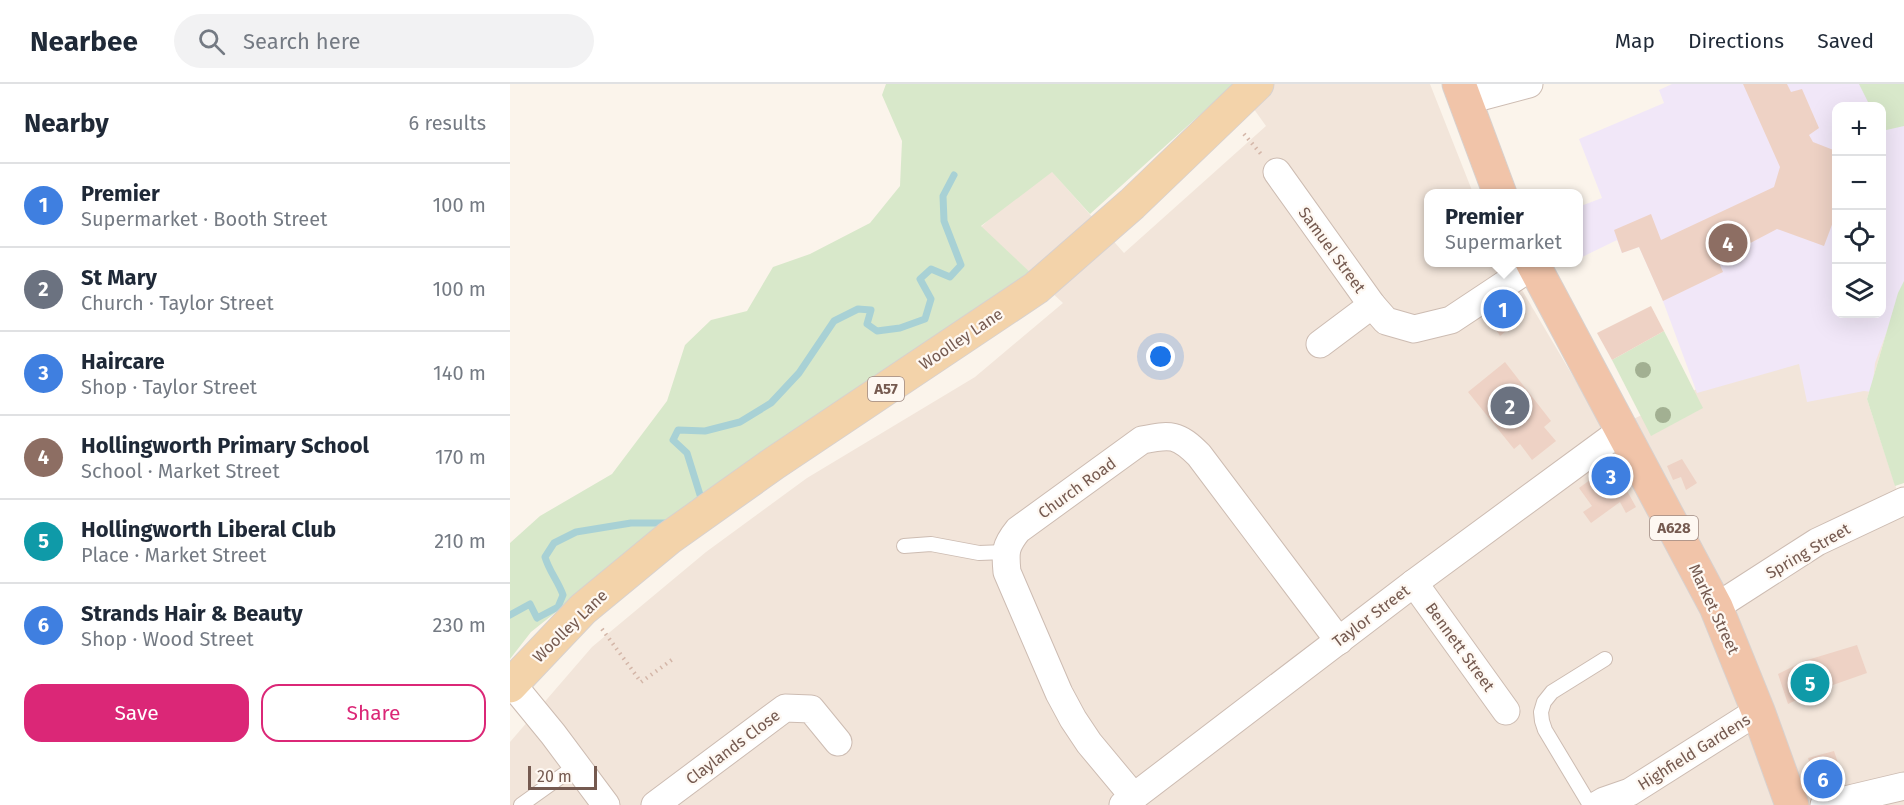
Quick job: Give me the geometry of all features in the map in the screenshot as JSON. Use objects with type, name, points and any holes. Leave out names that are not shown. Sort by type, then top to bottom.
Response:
[{"type":"highway","points":[[1462,93],[1498,189]]},
{"type":"highway","name":"Market Street","points":[[1535,267],[1716,607],[1758,711],[1792,805]]},
{"type":"main road","name":"Woolley Lane","points":[[511,685],[583,609],[669,538],[754,477],[1036,288],[1132,204],[1257,84]]},
{"type":"street","points":[[1462,93],[1529,84]]},
{"type":"street","name":"Samuel Street","points":[[1277,172],[1372,305],[1320,344]]},
{"type":"street","points":[[1372,305],[1386,321],[1414,329],[1451,320],[1529,267]]},
{"type":"street","name":"Taylor Street","points":[[1129,801],[1414,583],[1622,430]]},
{"type":"street","name":"Church Road","points":[[1005,552],[1018,530],[1142,440],[1163,435],[1184,440],[1199,455],[1339,641]]},
{"type":"street","name":"Spring Street","points":[[1716,607],[1817,542],[1904,501]]},
{"type":"street","points":[[1005,552],[1007,572],[1059,693],[1073,719],[1129,801]]},
{"type":"street","name":"Bennett Street","points":[[1414,583],[1506,711]]},
{"type":"street","points":[[511,685],[578,765],[606,805]]},
{"type":"street","name":"Claylands Close","points":[[655,805],[785,708],[811,709],[838,742]]},
{"type":"street","name":"Highfield Gardens","points":[[1597,805],[1604,801],[1634,798],[1758,711]]},
{"type":"street","points":[[1824,805],[1904,786]]},
{"type":"lane","points":[[904,546],[931,544],[979,553],[1005,552]]},
{"type":"lane","points":[[1590,805],[1545,730],[1541,712],[1547,697],[1552,692],[1605,659]]},
{"type":"lane","points":[[521,805],[578,765]]},
{"type":"path","points":[[1226,113],[1277,172]]},
{"type":"path","points":[[583,609],[596,620],[641,682],[673,659]]},
{"type":"shaded area","points":[[1236,84],[1430,84],[1471,189],[1424,189],[1424,267],[1508,267],[1606,432],[1847,318],[1886,318],[1886,309],[1898,293],[1867,399],[1904,512],[1904,805],[510,805],[510,742],[592,647],[706,552],[807,478],[975,377],[1063,303],[981,227],[1047,166],[1124,253],[1266,126]]},
{"type":"shaded area","points":[[1672,84],[1892,84],[1904,95],[1904,286],[1875,363],[1872,392],[1864,391],[1807,402],[1799,364],[1697,393],[1663,301],[1639,247],[1622,253],[1617,240],[1583,257],[1583,205],[1602,198],[1579,139],[1664,103],[1659,90]]},
{"type":"green space","points":[[886,84],[1234,84],[1090,214],[1052,172],[981,226],[1033,275],[639,546],[531,632],[510,659],[510,543],[540,516],[612,474],[667,401],[685,345],[711,320],[747,311],[773,267],[810,254],[870,223],[900,186],[902,141],[882,95]]},
{"type":"green space","points":[[1859,84],[1904,84],[1904,126],[1886,130],[1886,102],[1868,102]]},
{"type":"green space","points":[[1904,281],[1904,483],[1895,486],[1867,399],[1898,293]]},
{"type":"green space","points":[[1664,331],[1703,408],[1651,436],[1612,360]]},
{"type":"building","points":[[1743,84],[1787,84],[1791,92],[1802,89],[1819,128],[1809,135],[1813,142],[1832,149],[1832,225],[1824,246],[1777,229],[1718,260],[1723,272],[1663,301],[1639,247],[1622,253],[1614,230],[1651,214],[1661,240],[1774,187],[1780,167]]},
{"type":"building","points":[[1509,286],[1526,314],[1500,336],[1481,304]]},
{"type":"building","points":[[1651,306],[1664,331],[1612,360],[1597,333]]},
{"type":"building","points":[[1505,362],[1551,421],[1544,427],[1556,441],[1532,460],[1520,444],[1514,449],[1468,392]]},
{"type":"building","points":[[1682,459],[1697,483],[1686,490],[1681,477],[1673,480],[1667,466]]},
{"type":"building","points":[[1612,464],[1636,507],[1626,513],[1620,502],[1591,523],[1583,512],[1592,506],[1579,488]]},
{"type":"building","points":[[1857,645],[1867,673],[1813,692],[1788,704],[1778,674],[1804,661]]},
{"type":"building","points":[[1834,751],[1845,784],[1818,790],[1808,758]]},
{"type":"waterway","points":[[696,502],[701,498],[687,453],[673,440],[678,430],[705,431],[740,422],[771,403],[799,373],[834,321],[858,309],[871,310],[867,324],[877,331],[900,328],[925,319],[931,299],[920,279],[931,269],[950,277],[961,265],[944,221],[943,196],[954,175]]},
{"type":"waterway","points":[[510,615],[530,604],[537,618],[558,607],[563,595],[545,557],[554,543],[576,532],[631,523],[667,523]]},
{"type":"place","name":"Hollingworth Primary School","points":[[1728,243]]},
{"type":"place","name":"Premier","points":[[1503,309]]},
{"type":"place","name":"St Mary","points":[[1510,406]]},
{"type":"place","name":"Haircare","points":[[1611,476]]},
{"type":"place","name":"Hollingworth Liberal Club","points":[[1810,683]]},
{"type":"place","name":"Strands Hair & Beauty","points":[[1823,779]]}]
